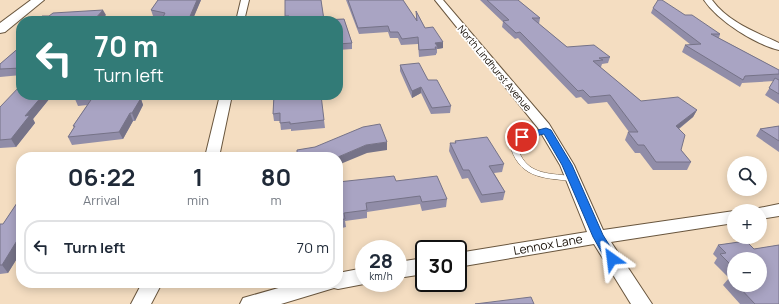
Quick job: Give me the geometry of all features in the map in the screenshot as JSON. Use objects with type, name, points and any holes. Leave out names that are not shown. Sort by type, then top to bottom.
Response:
[{"type":"main road","points":[[17,16],[38,0]]},
{"type":"main road","points":[[0,29],[16,17]]},
{"type":"street","points":[[241,16],[244,0]]},
{"type":"street","name":"North Lindhurst Avenue","points":[[439,0],[546,130],[567,165],[598,237],[642,304]]},
{"type":"street","points":[[708,0],[718,12],[744,30],[779,47]]},
{"type":"street","points":[[213,152],[225,100]]},
{"type":"street","points":[[767,212],[779,210]]},
{"type":"street","name":"Lennox Lane","points":[[467,259],[727,217]]},
{"type":"street","points":[[343,280],[355,278]]},
{"type":"street","points":[[141,304],[149,288]]},
{"type":"street","points":[[250,304],[309,288]]},
{"type":"lane","points":[[546,130],[522,137],[512,142],[514,152],[528,170],[541,176],[573,179]]},
{"type":"building","points":[[158,0],[197,0],[190,16],[164,16],[165,13],[151,10]]},
{"type":"building","points":[[285,0],[321,0],[323,16],[285,16]]},
{"type":"building","points":[[348,0],[403,0],[417,21],[416,11],[425,28],[433,27],[443,42],[435,43],[438,47],[435,47],[436,49],[419,50],[418,37],[402,39],[398,32],[390,32],[388,26],[358,28]]},
{"type":"building","points":[[487,0],[518,0],[540,18],[532,18],[567,47],[594,45],[610,57],[599,58],[603,60],[593,61],[641,101],[678,97],[697,110],[676,126],[685,135],[681,150],[691,162],[656,162],[644,145],[638,145],[628,132],[638,132],[610,95],[590,97],[583,90],[578,91],[520,32],[516,33],[503,21],[509,20]]},
{"type":"building","points":[[658,0],[662,0],[685,15],[692,15],[720,34],[711,34],[779,70],[779,74],[745,76],[743,80],[685,45],[701,44],[653,8]]},
{"type":"building","points":[[103,10],[98,16],[49,16],[53,13]]},
{"type":"building","points":[[343,19],[344,19],[352,43],[343,44]]},
{"type":"building","points":[[16,50],[16,68],[0,69],[0,64]]},
{"type":"building","points":[[419,63],[428,80],[437,80],[451,106],[432,108],[421,87],[412,91],[400,65]]},
{"type":"building","points":[[775,78],[779,80],[779,94],[769,88]]},
{"type":"building","points":[[16,90],[16,100],[39,100],[25,116],[30,115],[11,139],[0,140],[0,107]]},
{"type":"building","points":[[91,100],[140,100],[119,132],[68,137],[75,126],[73,126]]},
{"type":"building","points":[[274,100],[322,100],[324,120],[290,124],[290,122],[280,123],[280,113],[273,114]]},
{"type":"building","points":[[380,124],[387,142],[366,145],[343,155],[343,152],[297,152],[297,150],[315,147],[363,127]]},
{"type":"building","points":[[779,126],[779,141],[760,129]]},
{"type":"building","points":[[487,137],[504,164],[489,166],[505,192],[482,195],[469,170],[463,170],[450,143]]},
{"type":"building","points":[[394,176],[396,181],[437,176],[447,199],[422,202],[420,196],[366,203],[367,210],[344,213],[345,219],[343,219],[343,181]]},
{"type":"building","points":[[16,204],[16,242],[2,265],[0,265],[0,224],[3,224]]},
{"type":"building","points":[[749,244],[754,249],[779,245],[779,304],[755,304],[744,292],[767,292],[767,252],[727,252],[727,261],[720,254],[726,253],[718,245]]},
{"type":"building","points":[[531,297],[534,304],[475,304]]},
{"type":"route","points":[[522,137],[546,130],[567,165],[598,237],[612,259]]}]
